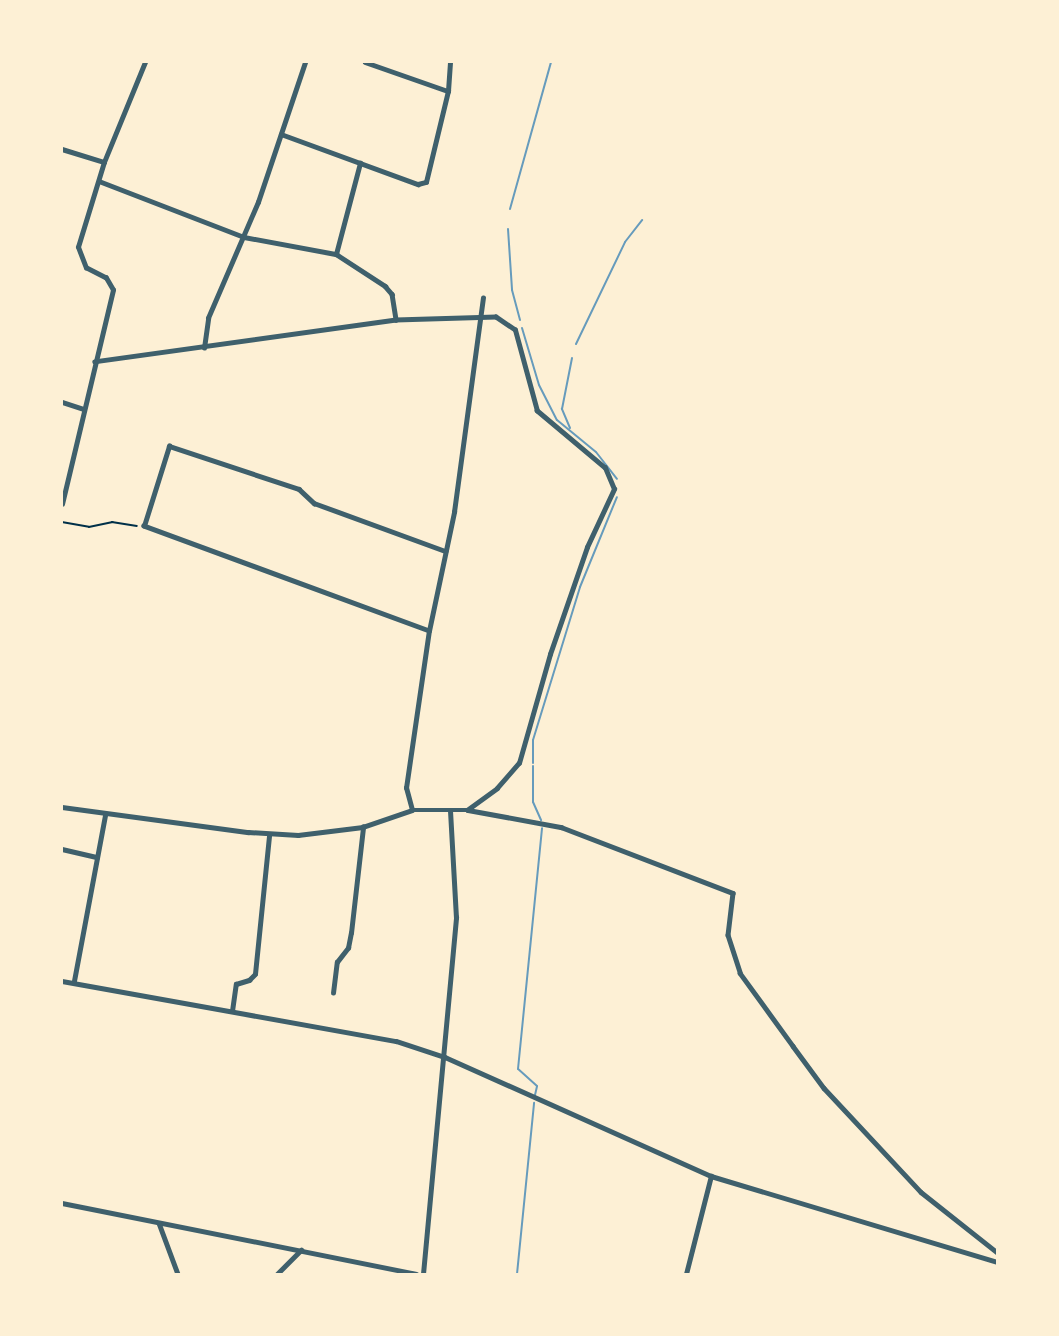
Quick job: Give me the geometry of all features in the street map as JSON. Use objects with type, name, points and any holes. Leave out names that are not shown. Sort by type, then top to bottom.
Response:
[{"type":"street","points":[[62,504],[113,290],[106,278],[86,268],[78,247],[104,162],[145,62]]},
{"type":"street","points":[[204,348],[208,318],[244,237],[305,62]]},
{"type":"street","points":[[365,62],[448,91]]},
{"type":"street","points":[[281,134],[418,184],[426,182],[448,91],[450,62]]},
{"type":"street","points":[[62,149],[104,162]]},
{"type":"street","points":[[336,254],[360,163]]},
{"type":"street","points":[[99,181],[244,237],[336,254],[385,286],[392,294],[396,320]]},
{"type":"street","points":[[412,810],[406,788],[429,631],[454,512],[483,298]]},
{"type":"street","points":[[94,362],[396,320],[496,317],[515,330],[537,411],[605,468],[614,489],[587,548],[550,654],[519,763],[497,788],[467,810]]},
{"type":"street","points":[[62,402],[83,409]]},
{"type":"street","points":[[429,631],[144,526],[169,446],[299,489],[314,503],[445,551]]},
{"type":"street","points":[[62,807],[105,815],[269,835],[363,827],[412,810],[450,812],[467,810],[561,828],[695,881],[727,889],[733,898],[728,935],[740,973],[824,1088],[921,1192],[998,1253]]},
{"type":"street","points":[[423,1275],[445,1057],[456,918],[450,812]]},
{"type":"street","points":[[74,981],[105,815]]},
{"type":"street","points":[[333,993],[337,962],[348,948],[351,933],[363,827]]},
{"type":"street","points":[[232,1011],[236,984],[249,980],[255,974],[269,835]]},
{"type":"street","points":[[62,849],[97,857]]},
{"type":"street","points":[[62,981],[74,981],[396,1041],[445,1057],[711,1176],[998,1262]]},
{"type":"street","points":[[686,1275],[711,1176]]},
{"type":"street","points":[[62,1203],[416,1275]]},
{"type":"street","points":[[159,1223],[178,1275]]},
{"type":"street","points":[[277,1275],[301,1250]]},
{"type":"path","points":[[62,522],[88,527],[112,522],[144,526]]},
{"type":"waterway","points":[[510,209],[551,62]]},
{"type":"waterway","points":[[576,344],[625,242],[642,220]]},
{"type":"waterway","points":[[508,229],[512,290],[520,320]]},
{"type":"waterway","points":[[522,328],[539,385],[557,420],[596,452],[617,479]]},
{"type":"waterway","points":[[570,428],[562,409],[572,358]]},
{"type":"waterway","points":[[533,763],[533,740],[580,587],[617,497]]},
{"type":"waterway","points":[[533,766],[533,802],[541,820]]},
{"type":"waterway","points":[[535,1095],[537,1086],[518,1069],[542,828]]},
{"type":"waterway","points":[[517,1274],[534,1103]]}]
